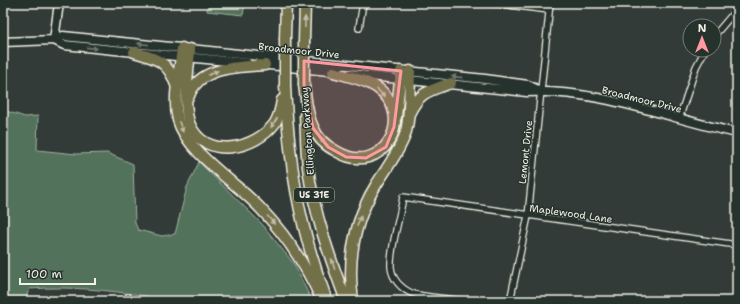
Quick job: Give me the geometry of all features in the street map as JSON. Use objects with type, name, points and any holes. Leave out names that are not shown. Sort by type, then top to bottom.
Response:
[{"type":"highway","name":"Ellington Parkway","points":[[286,3],[284,86],[290,153],[297,198],[314,263],[328,301]]},
{"type":"highway","name":"Ellington Parkway","points":[[305,3],[304,85],[307,156],[313,193],[333,266],[346,301]]},
{"type":"highway","points":[[134,52],[161,62],[171,71],[177,89]]},
{"type":"highway","points":[[186,53],[188,119],[197,136],[208,143],[220,147],[237,147],[259,138],[276,122],[281,106],[284,86]]},
{"type":"highway","points":[[186,53],[177,89],[176,113],[186,138],[196,150],[248,195],[269,218],[305,268],[322,301]]},
{"type":"highway","points":[[188,100],[193,88],[211,73],[223,69],[264,65]]},
{"type":"highway","points":[[333,72],[370,84],[381,92],[390,103],[394,114],[394,127]]},
{"type":"highway","points":[[304,85],[313,128],[323,142],[340,154],[359,159],[374,156],[386,147],[394,127],[405,75]]},
{"type":"highway","points":[[405,75],[408,118]]},
{"type":"highway","points":[[353,301],[351,282],[351,252],[357,225],[369,197],[404,137],[408,118],[416,101],[421,95],[432,89],[451,83]]},
{"type":"main road","points":[[54,40],[58,3]]},
{"type":"main road","name":"Broadmoor Drive","points":[[3,42],[54,40],[63,36],[264,65],[333,72],[405,75],[451,83],[527,92],[541,91],[614,101],[737,133]]},
{"type":"main road","name":"Broadmoor Drive","points":[[54,40],[64,45],[134,52],[186,53],[405,75],[528,85],[541,91]]},
{"type":"street","points":[[359,28],[364,3]]},
{"type":"street","points":[[492,3],[549,10]]},
{"type":"street","name":"Lemont Drive","points":[[510,301],[528,216],[550,3]]},
{"type":"street","points":[[722,27],[737,9]]},
{"type":"street","points":[[679,118],[696,67],[701,58]]},
{"type":"street","name":"Maplewood Lane","points":[[453,300],[412,293],[404,289],[395,280],[391,267],[403,197],[737,245]]},
{"type":"street","points":[[453,300],[463,301]]},
{"type":"highlighted area","points":[[304,61],[401,71],[394,127],[386,147],[366,158],[346,157],[328,147],[313,128],[304,85]]},
{"type":"green space","points":[[208,3],[245,3],[243,15],[207,11]]},
{"type":"green space","points":[[3,110],[25,117],[38,116],[37,150],[76,154],[107,153],[133,164],[135,223],[138,230],[162,236],[175,234],[187,187],[199,162],[262,224],[294,264],[312,301],[147,301],[147,296],[103,290],[60,288],[29,289],[25,301],[3,301]]}]
